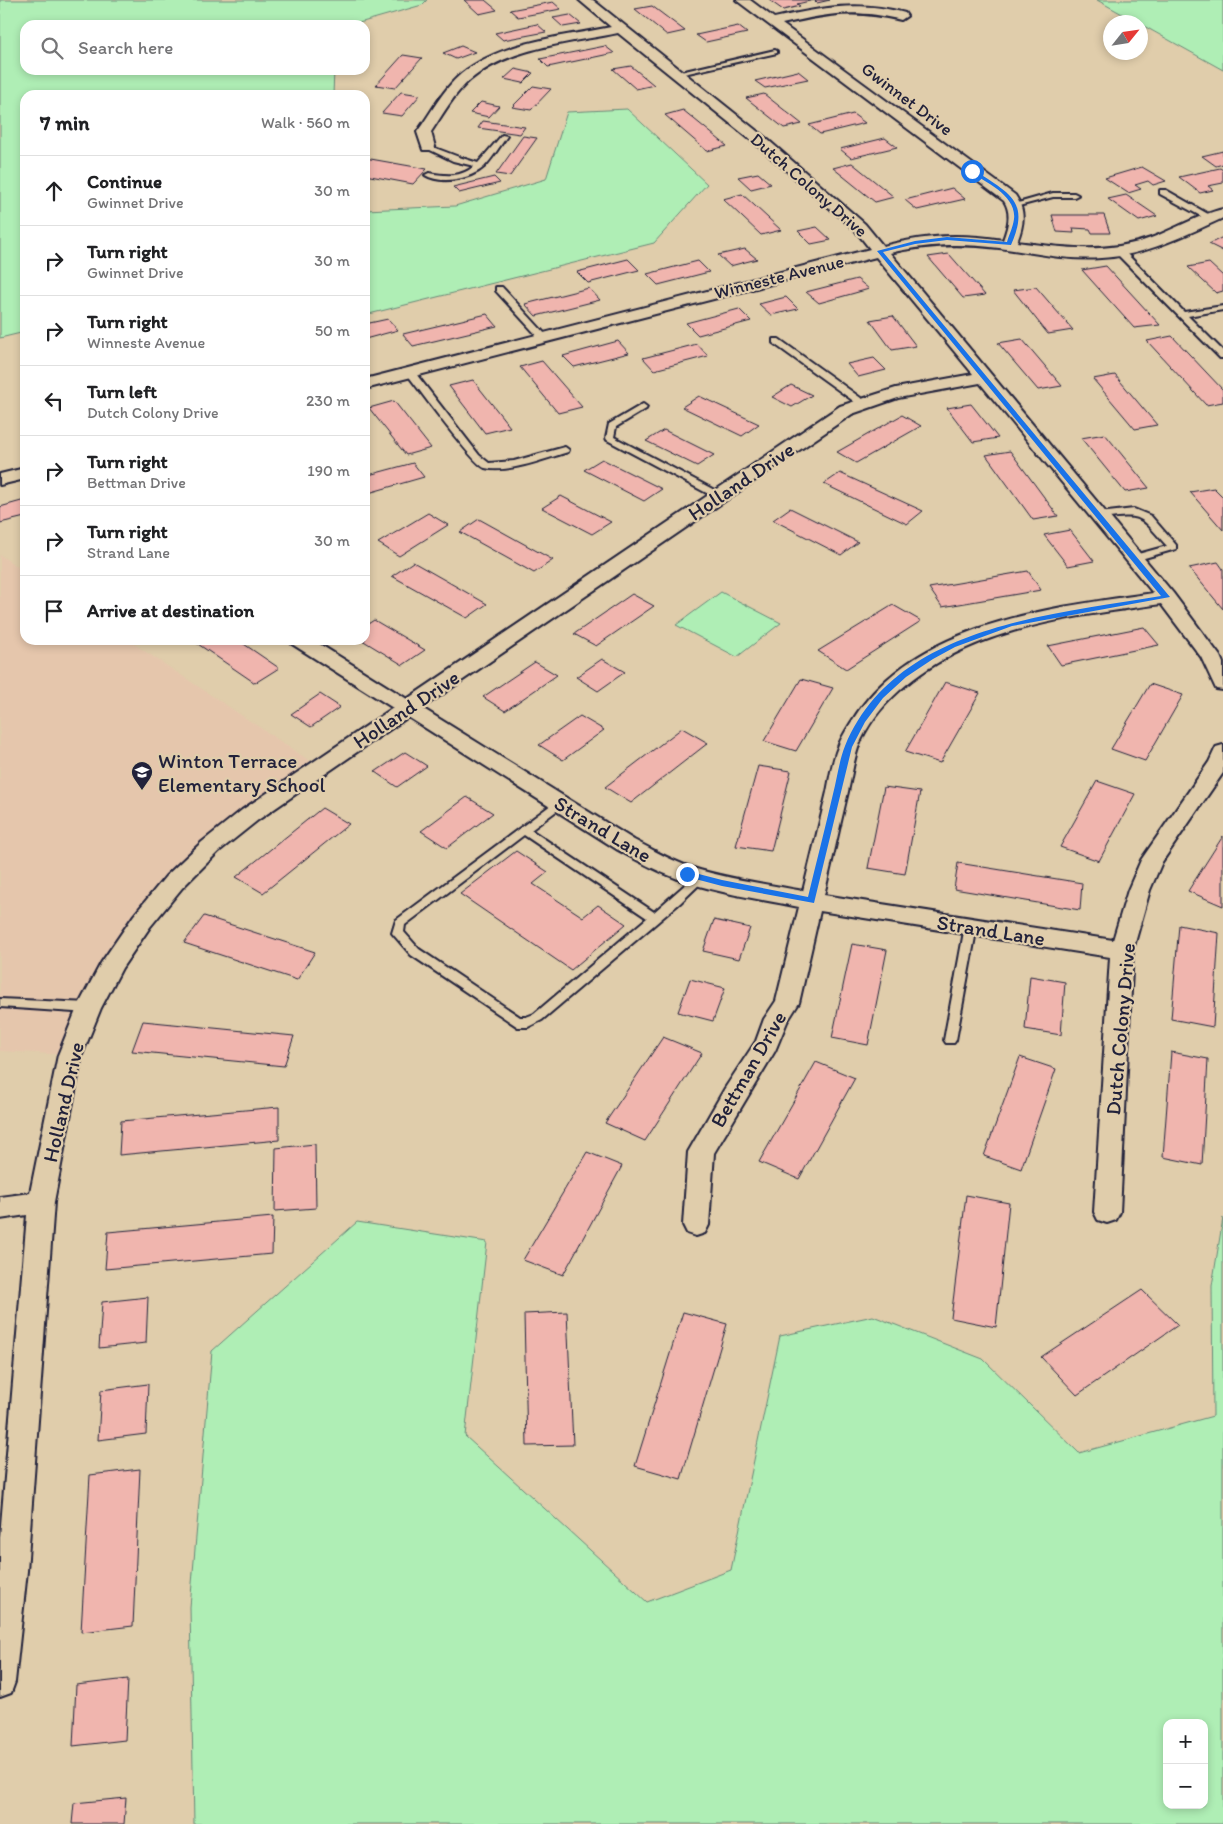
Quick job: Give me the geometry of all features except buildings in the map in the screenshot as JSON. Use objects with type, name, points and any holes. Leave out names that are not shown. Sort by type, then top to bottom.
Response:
[{"type":"street","name":"Dutch Colony Drive","points":[[585,0],[762,142],[860,227],[1166,597],[1210,656],[1223,684]]},
{"type":"street","name":"Gwinnet Drive","points":[[742,0],[1003,192],[1015,205]]},
{"type":"street","points":[[772,22],[854,2],[880,8],[901,16]]},
{"type":"street","points":[[428,147],[424,132],[459,84],[479,68],[508,55],[525,50],[620,30]]},
{"type":"street","points":[[1009,244],[1017,218],[1015,205]]},
{"type":"street","name":"Winneste Avenue","points":[[370,383],[915,242],[947,239],[1009,244],[1082,254],[1120,252],[1149,245],[1217,216]]},
{"type":"street","name":"Holland Drive","points":[[1,1667],[12,1571],[41,1202],[70,1055],[89,1008],[113,963],[142,921],[174,882],[210,846],[250,815],[846,410],[862,402],[886,395],[984,378]]},
{"type":"street","points":[[0,480],[20,474]]},
{"type":"street","name":"Bettman Drive","points":[[696,1225],[701,1152],[766,1044],[776,1018],[787,1003],[848,747],[862,721],[881,697],[904,676],[930,657],[953,645],[1011,624],[1166,597]]},
{"type":"street","name":"Strand Lane","points":[[307,645],[655,861],[700,878],[811,901],[1122,950]]},
{"type":"street","name":"Dutch Colony Drive","points":[[1107,1212],[1122,950],[1139,890],[1152,860],[1219,763],[1223,752]]},
{"type":"street","points":[[0,1208],[41,1202]]},
{"type":"lane","points":[[675,74],[775,52]]},
{"type":"lane","points":[[429,175],[450,179],[470,173],[480,166],[504,136]]},
{"type":"lane","points":[[428,147],[456,159],[480,166]]},
{"type":"lane","points":[[1163,192],[1217,216]]},
{"type":"lane","points":[[1015,205],[1053,195],[1074,195]]},
{"type":"lane","points":[[1120,252],[1223,356]]},
{"type":"lane","points":[[499,289],[544,338]]},
{"type":"lane","points":[[1182,315],[1223,308]]},
{"type":"lane","points":[[776,341],[862,402]]},
{"type":"lane","points":[[410,372],[481,462],[489,466],[517,462],[565,450]]},
{"type":"lane","points":[[643,406],[612,426],[610,438],[718,496]]},
{"type":"lane","points":[[1100,516],[1134,512],[1148,518],[1174,547],[1134,558]]},
{"type":"lane","points":[[559,803],[400,923],[398,933],[415,952],[518,1022],[528,1022],[538,1017],[700,878]]},
{"type":"lane","points":[[524,830],[655,918]]},
{"type":"lane","points":[[950,1040],[971,926]]},
{"type":"lane","points":[[0,1003],[89,1008]]},
{"type":"shaded area","name":"Winton Terrace Elementary School","points":[[0,555],[20,569],[20,645],[136,645],[319,767],[250,815],[142,921],[70,1055],[0,1051]]},
{"type":"green space","points":[[0,0],[427,0],[422,5],[370,20],[20,20],[20,75],[334,75],[333,90],[20,90],[20,333],[0,338]]},
{"type":"green space","points":[[1097,0],[1223,0],[1223,70],[1148,28],[1148,15],[1124,15]]},
{"type":"green space","points":[[627,109],[707,184],[654,243],[370,314],[370,210],[455,206],[546,179],[567,112]]},
{"type":"green space","points":[[721,592],[781,623],[737,657],[676,625]]},
{"type":"green space","points":[[1223,1218],[1223,1824],[194,1824],[190,1607],[212,1351],[357,1222],[487,1242],[465,1436],[647,1602],[731,1570],[780,1336],[873,1316],[983,1359],[1079,1453],[1213,1416],[1212,1286]]},
{"type":"place","name":"Winton Terrace Elementary School","points":[[142,791]]},
{"type":"route","points":[[687,874],[811,901],[848,747],[862,721],[881,697],[904,676],[930,657],[953,645],[1011,624],[1166,597],[880,251],[915,242],[947,239],[1009,244],[1017,218],[1015,205],[1003,192],[972,171]]}]
